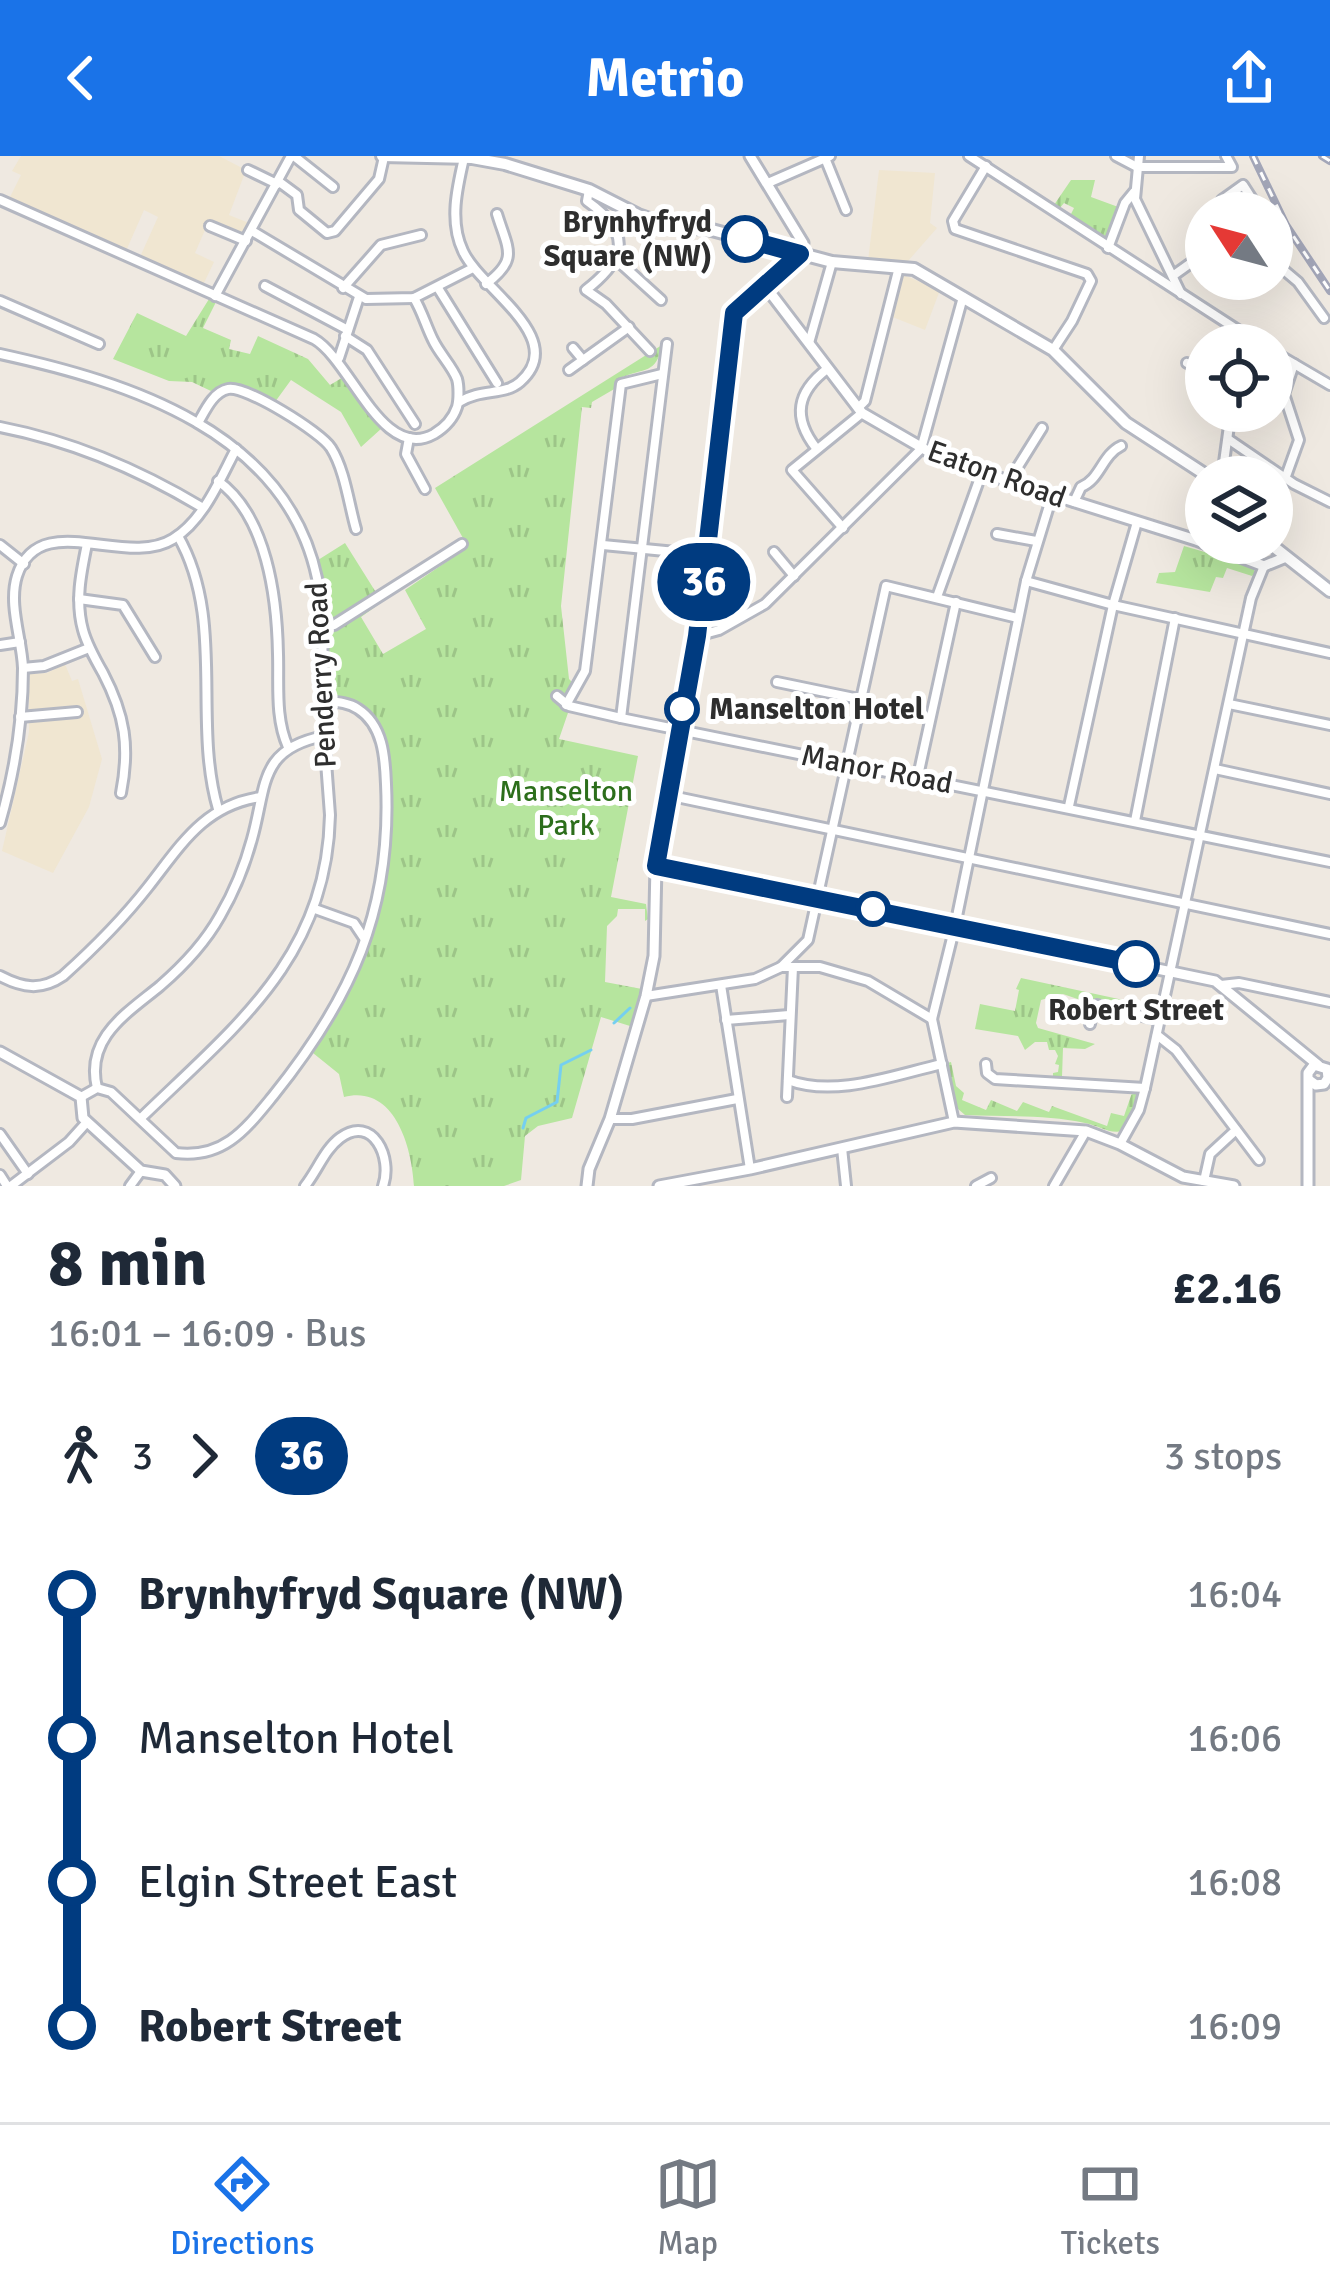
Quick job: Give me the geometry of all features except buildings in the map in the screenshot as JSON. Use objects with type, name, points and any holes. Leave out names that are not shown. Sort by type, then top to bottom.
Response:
[{"type":"main road","points":[[383,156],[505,164],[589,190],[667,225],[709,229],[832,262],[899,266],[927,275],[1053,350],[1126,423],[1185,461]]},
{"type":"main road","points":[[1293,562],[1330,591]]},
{"type":"street","points":[[215,296],[293,156],[326,186]]},
{"type":"street","points":[[248,170],[297,195],[299,210],[327,233],[334,231],[379,178],[383,156]]},
{"type":"street","points":[[587,1186],[654,956],[656,866],[697,636],[734,313],[800,254],[801,236],[750,156]]},
{"type":"street","points":[[969,156],[1226,324]]},
{"type":"street","points":[[1116,156],[1137,167],[1232,167],[1226,156]]},
{"type":"street","points":[[1108,248],[1134,191],[1139,156]]},
{"type":"street","points":[[768,183],[828,157],[846,210]]},
{"type":"street","points":[[458,402],[475,392],[510,389],[522,381],[535,358],[528,327],[463,252],[455,217],[464,158]]},
{"type":"street","points":[[986,166],[953,221],[955,229],[1087,274],[1090,281],[1053,350]]},
{"type":"street","points":[[589,190],[586,201],[618,234],[618,261],[586,290],[650,351]]},
{"type":"street","points":[[1134,191],[1181,295]]},
{"type":"street","points":[[0,200],[326,346],[383,424],[409,438],[436,433],[447,425],[458,402],[457,380]]},
{"type":"street","points":[[486,284],[506,269],[510,258],[497,214]]},
{"type":"street","points":[[211,226],[246,241]]},
{"type":"street","points":[[251,231],[359,297],[414,298],[473,268]]},
{"type":"street","points":[[343,288],[381,245],[421,235]]},
{"type":"street","points":[[618,261],[662,300]]},
{"type":"street","points":[[809,344],[832,262]]},
{"type":"street","points":[[843,528],[792,470],[860,411],[899,266]]},
{"type":"street","points":[[1174,275],[1185,267]]},
{"type":"street","points":[[1293,278],[1324,317]]},
{"type":"street","points":[[265,286],[367,350],[415,424]]},
{"type":"street","name":"Eaton Road","points":[[766,287],[860,411],[921,449],[1264,566]]},
{"type":"street","points":[[438,288],[492,380]]},
{"type":"street","points":[[339,359],[359,297]]},
{"type":"street","points":[[697,636],[719,630],[765,604],[921,449],[963,297]]},
{"type":"street","points":[[414,298],[457,380],[475,392]]},
{"type":"street","points":[[0,301],[99,344]]},
{"type":"street","points":[[568,370],[629,327]]},
{"type":"street","points":[[326,346],[345,337]]},
{"type":"street","points":[[621,718],[668,344]]},
{"type":"street","points":[[573,348],[583,361]]},
{"type":"street","name":"Penderry Road","points":[[0,354],[142,392],[236,449],[269,480],[300,528],[318,580],[329,846],[315,909],[281,972],[142,1118]]},
{"type":"street","points":[[1293,457],[1299,440],[1284,394],[1294,364],[1330,385]]},
{"type":"street","points":[[816,448],[801,424],[803,394],[806,385],[827,369]]},
{"type":"street","points":[[557,696],[566,705],[585,671],[621,384],[662,374]]},
{"type":"street","points":[[198,423],[214,397],[225,389],[243,389],[319,435],[333,449],[356,529]]},
{"type":"street","points":[[0,427],[88,452],[203,508]]},
{"type":"street","points":[[1010,481],[1042,428]]},
{"type":"street","points":[[1225,456],[1229,432]]},
{"type":"street","points":[[409,438],[406,454],[425,489]]},
{"type":"street","points":[[1228,440],[1251,456]]},
{"type":"street","points":[[1073,502],[1078,491],[1091,484],[1114,447]]},
{"type":"street","points":[[0,823],[18,764],[22,668],[15,596],[24,564],[38,548],[57,539],[142,549],[178,536],[203,508],[236,449]]},
{"type":"street","points":[[937,597],[982,472]]},
{"type":"street","points":[[218,482],[230,490],[252,523],[263,556],[277,631],[279,716],[288,747]]},
{"type":"street","points":[[1293,483],[1330,502]]},
{"type":"street","points":[[954,1122],[932,1018],[970,858],[1025,581],[1052,496]]},
{"type":"street","points":[[1069,806],[1112,604],[1137,522]]},
{"type":"street","points":[[998,534],[1036,542]]},
{"type":"street","points":[[178,536],[198,578],[208,688],[208,774],[218,809]]},
{"type":"street","points":[[87,544],[79,599],[89,648],[126,729],[128,757],[122,793]]},
{"type":"street","points":[[321,628],[334,625],[463,544]]},
{"type":"street","points":[[0,545],[24,564]]},
{"type":"street","points":[[604,545],[707,555]]},
{"type":"street","points":[[774,553],[794,576]]},
{"type":"street","points":[[1120,1144],[1145,1088],[1254,589],[1269,564]]},
{"type":"street","points":[[1025,581],[1330,653]]},
{"type":"street","points":[[820,967],[810,949],[816,898],[886,586],[1018,618]]},
{"type":"street","points":[[79,599],[123,605],[155,657]]},
{"type":"street","points":[[918,776],[956,602]]},
{"type":"street","points":[[1135,821],[1175,618]]},
{"type":"street","points":[[0,645],[20,641]]},
{"type":"street","points":[[22,668],[44,666],[89,648]]},
{"type":"street","points":[[777,682],[860,699]]},
{"type":"street","points":[[81,1097],[98,1088],[111,1093],[173,1151],[217,1150],[243,1132],[325,1029],[374,916],[386,858],[385,759],[379,734],[358,709],[322,701]]},
{"type":"street","points":[[1229,704],[1330,725]]},
{"type":"street","name":"Manor Road","points":[[566,705],[1330,862]]},
{"type":"street","points":[[20,717],[77,712]]},
{"type":"street","points":[[98,1088],[94,1075],[107,1031],[162,984],[218,920],[253,837],[270,767],[288,747],[324,736]]},
{"type":"street","points":[[1216,770],[1330,794]]},
{"type":"street","points":[[667,795],[1330,934]]},
{"type":"street","points":[[0,976],[34,987],[63,976],[147,888],[188,835],[218,809],[261,797]]},
{"type":"street","points":[[656,866],[1221,985],[1239,982],[1330,1002]]},
{"type":"street","points":[[315,909],[354,923],[365,939]]},
{"type":"street","points":[[354,923],[374,916]]},
{"type":"street","points":[[646,996],[755,979],[810,949]]},
{"type":"street","points":[[787,1096],[793,966]]},
{"type":"street","points":[[781,967],[820,967],[868,981],[932,1018]]},
{"type":"street","points":[[721,985],[750,1169]]},
{"type":"street","points":[[1221,985],[1321,1071],[1311,1107],[1308,1186]]},
{"type":"street","points":[[1094,1020],[1093,1008],[1102,1005],[1159,1019]]},
{"type":"street","points":[[726,1020],[789,1015]]},
{"type":"street","points":[[1157,1035],[1176,1050],[1259,1160]]},
{"type":"street","points":[[0,1052],[81,1097]]},
{"type":"street","points":[[788,1080],[808,1086],[853,1084],[941,1064]]},
{"type":"street","points":[[986,1064],[986,1073],[995,1079],[1145,1088]]},
{"type":"street","points":[[81,1097],[80,1110],[87,1122],[142,1171],[165,1175],[176,1186]]},
{"type":"street","points":[[610,1118],[632,1119],[737,1099]]},
{"type":"street","points":[[0,1175],[9,1186],[70,1142],[87,1122]]},
{"type":"street","points":[[659,1186],[954,1122],[1086,1131],[1183,1178],[1230,1186]]},
{"type":"street","points":[[1203,1182],[1210,1154],[1236,1130]]},
{"type":"street","points":[[1054,1186],[1086,1131]]},
{"type":"street","points":[[305,1186],[338,1139],[350,1133],[364,1134],[382,1145],[387,1159],[383,1186]]},
{"type":"street","points":[[0,1134],[28,1174]]},
{"type":"street","points":[[842,1148],[846,1186]]},
{"type":"street","points":[[130,1186],[142,1171]]},
{"type":"street","points":[[976,1186],[992,1178]]},
{"type":"shaded area","points":[[21,156],[219,156],[246,170],[229,215],[249,223],[241,236],[208,223],[195,253],[214,262],[203,285],[140,257],[158,217],[144,210],[126,251],[9,199],[21,175],[12,171]]},
{"type":"shaded area","points":[[879,170],[935,173],[930,223],[937,228],[908,261],[868,261]]},
{"type":"shaded area","points":[[901,274],[940,290],[925,330],[890,316]]},
{"type":"shaded area","points":[[65,664],[72,681],[78,679],[102,759],[89,807],[53,873],[2,851],[29,732],[29,674],[47,673]]},
{"type":"green space","points":[[1071,180],[1095,180],[1091,197],[1121,208],[1106,244],[1070,216],[1074,208],[1054,205]]},
{"type":"green space","points":[[209,299],[216,302],[203,328],[231,340],[229,349],[250,354],[258,336],[308,359],[330,385],[345,376],[382,428],[361,447],[341,412],[291,380],[275,402],[244,386],[211,391],[113,359],[137,313],[186,336]]},
{"type":"green space","name":"Manselton Park","points":[[662,345],[653,366],[620,378],[616,388],[592,402],[591,408],[582,407],[561,606],[573,683],[564,699],[555,695],[560,706],[569,710],[559,739],[638,756],[611,897],[646,904],[648,919],[645,921],[645,909],[618,909],[607,926],[605,982],[642,989],[630,1026],[601,1017],[572,1118],[538,1126],[525,1136],[521,1180],[504,1186],[414,1186],[404,1138],[388,1109],[362,1096],[344,1097],[339,1074],[313,1053],[363,958],[383,889],[390,818],[387,757],[378,726],[363,709],[328,692],[325,591],[318,560],[345,543],[382,602],[361,617],[383,654],[426,629],[405,590],[468,547],[435,488]]},
{"type":"green space","points":[[1184,546],[1185,564],[1246,564],[1255,573],[1227,568],[1223,578],[1216,577],[1210,592],[1156,583],[1159,573],[1175,572]]},
{"type":"green space","points":[[1021,978],[1137,1001],[1133,1009],[1103,1001],[1092,1004],[1063,994],[1041,1000],[1038,1028],[1095,1044],[1085,1049],[1063,1048],[1062,1077],[1053,1076],[1058,1072],[1058,1056],[1047,1042],[1035,1042],[1025,1050],[1018,1036],[975,1029],[980,1004],[1015,1011]]},
{"type":"green space","points":[[951,1062],[956,1086],[964,1093],[962,1100],[986,1110],[991,1100],[1017,1111],[1023,1102],[1049,1112],[1052,1106],[1107,1126],[1111,1113],[1124,1116],[1133,1090],[1138,1096],[1123,1131],[1118,1132],[1056,1118],[965,1115],[957,1108],[947,1063]]},
{"type":"waterway","points":[[614,1023],[630,1008]]},
{"type":"waterway","points":[[523,1128],[526,1118],[557,1102],[561,1065],[591,1050]]},
{"type":"railway","points":[[1253,156],[1286,225],[1330,291]]},
{"type":"railway","points":[[1322,156],[1330,161]]},
{"type":"bus line","name":"36","points":[[745,239],[800,254],[734,313],[697,636],[656,866],[1136,964]]},
{"type":"place","name":"Brynhyfryd Square (NW)","points":[[745,239]]},
{"type":"place","name":"Manselton Hotel","points":[[682,709]]},
{"type":"place","name":"Robert Street","points":[[1136,964]]}]
